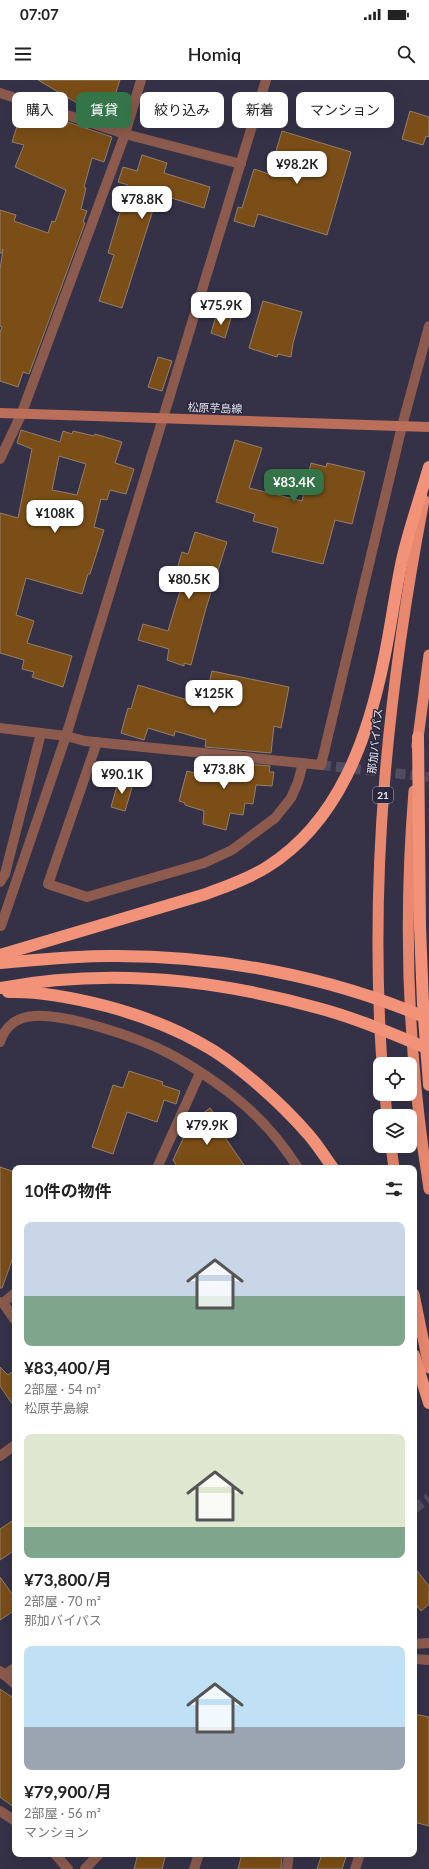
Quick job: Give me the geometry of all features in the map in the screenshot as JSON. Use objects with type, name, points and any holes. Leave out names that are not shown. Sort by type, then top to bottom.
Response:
[{"type":"highway","points":[[0,955],[206,894],[238,882],[266,867],[290,851],[311,830],[332,802],[348,773],[364,735],[384,659],[402,560],[429,467]]},
{"type":"highway","name":"那加バイパス","points":[[382,1057],[378,1002],[377,929],[383,785],[396,662],[429,470]]},
{"type":"highway","points":[[429,655],[418,737],[414,928],[410,1006],[415,1080],[429,1190]]},
{"type":"highway","points":[[414,928],[423,1004],[429,1084]]},
{"type":"highway","points":[[0,963],[64,957],[110,956],[206,962],[258,969],[312,980],[401,1007],[429,1019]]},
{"type":"highway","points":[[0,988],[60,980],[100,977],[189,982],[279,997],[320,1008],[357,1020],[429,1049]]},
{"type":"highway","points":[[0,992],[53,995],[89,1001],[129,1012],[168,1027],[203,1044],[242,1072],[276,1101],[308,1134],[331,1165]]},
{"type":"highway","points":[[392,1153],[394,1165]]},
{"type":"highway","points":[[417,1309],[429,1368]]},
{"type":"highway","points":[[417,1365],[429,1403]]},
{"type":"main road","name":"松原芋島線","points":[[0,413],[21,415],[429,427]]},
{"type":"street","points":[[0,459],[21,415],[125,134],[141,80]]},
{"type":"street","points":[[1,926],[66,736],[266,80]]},
{"type":"street","points":[[0,93],[125,134],[241,164]]},
{"type":"street","points":[[0,728],[66,736],[85,741],[321,765],[402,426],[429,326]]},
{"type":"street","points":[[0,882],[5,874],[33,767],[40,733]]},
{"type":"street","points":[[97,742],[48,884],[87,897],[204,863],[232,850],[275,818],[291,798],[298,782],[303,763]]},
{"type":"street","points":[[0,1042],[4,1031],[14,1022],[33,1016],[61,1019],[138,1039],[168,1053],[236,1097],[268,1126],[296,1165]]},
{"type":"street","points":[[158,1165],[200,1073]]},
{"type":"street","points":[[12,1295],[1,1302],[12,1316]]},
{"type":"street","points":[[0,1456],[12,1447]]},
{"type":"street","points":[[417,1644],[429,1643]]},
{"type":"street","points":[[417,1659],[429,1660]]},
{"type":"street","points":[[12,1669],[2,1673],[12,1681]]},
{"type":"street","points":[[0,1811],[12,1819]]},
{"type":"street","points":[[58,1857],[68,1869]]},
{"type":"street","points":[[85,1869],[96,1857]]},
{"type":"street","points":[[194,1869],[198,1857]]},
{"type":"street","points":[[288,1869],[289,1857]]},
{"type":"street","points":[[356,1869],[359,1857]]},
{"type":"building","points":[[38,80],[120,80],[116,92],[76,92],[76,102],[68,98],[68,92],[58,92]]},
{"type":"building","points":[[410,111],[429,117],[429,137],[426,136],[423,145],[402,139]]},
{"type":"building","points":[[68,122],[76,125],[76,128],[85,128],[112,137],[104,162],[92,158],[84,187],[86,188],[81,209],[87,211],[83,222],[85,223],[29,374],[23,372],[18,387],[0,381],[0,332],[2,327],[0,326],[0,270],[3,249],[2,253],[0,253],[0,210],[16,215],[14,221],[48,233],[52,221],[55,222],[66,190],[15,167],[24,145],[12,142],[16,128],[68,128]]},
{"type":"building","points":[[282,131],[351,152],[327,235],[258,214],[254,227],[234,221],[238,207],[242,208],[254,169],[269,174]]},
{"type":"building","points":[[142,155],[167,163],[164,173],[210,187],[204,208],[158,194],[122,308],[99,301],[114,255],[108,253],[128,185],[118,182],[123,167],[137,171]]},
{"type":"building","points":[[263,301],[302,312],[293,343],[291,357],[278,354],[277,357],[249,348]]},
{"type":"building","points":[[217,313],[231,318],[225,338],[211,333]]},
{"type":"building","points":[[158,357],[172,361],[162,391],[148,387]]},
{"type":"building","points":[[21,430],[60,442],[63,431],[72,434],[73,431],[94,436],[95,434],[122,442],[115,463],[134,469],[126,494],[110,490],[107,500],[101,499],[94,527],[104,530],[82,594],[26,578],[16,615],[34,621],[27,643],[72,656],[63,687],[32,677],[34,672],[22,669],[24,660],[0,653],[0,513],[18,518],[32,449],[17,443]],"holes":[[[59,456],[86,464],[77,495],[52,490]]]},
{"type":"building","points":[[235,440],[262,448],[249,488],[302,501],[311,463],[326,467],[327,463],[365,472],[352,524],[335,520],[323,564],[272,552],[278,528],[253,521],[255,514],[216,502]]},
{"type":"building","points":[[195,532],[227,542],[206,608],[191,665],[184,663],[184,666],[167,660],[169,649],[138,640],[143,624],[168,631],[186,571],[177,569],[182,552],[188,554]]},
{"type":"building","points":[[212,671],[289,687],[281,728],[274,726],[271,753],[205,747],[206,740],[175,731],[174,736],[148,728],[144,740],[121,733],[128,708],[131,709],[138,685],[204,705]]},
{"type":"building","points":[[204,760],[270,766],[269,772],[274,772],[272,786],[256,785],[253,804],[245,803],[243,815],[230,813],[226,830],[203,824],[204,811],[185,805],[185,803],[179,801],[187,771],[202,775]]},
{"type":"building","points":[[119,779],[133,784],[125,811],[111,807]]},
{"type":"building","points":[[129,1071],[163,1082],[162,1085],[180,1091],[176,1104],[164,1100],[157,1122],[127,1112],[113,1154],[92,1147],[113,1085],[123,1088]]},
{"type":"building","points":[[210,1108],[231,1136],[226,1139],[244,1165],[176,1165],[173,1160],[191,1122]]},
{"type":"building","points":[[0,1167],[12,1171],[12,1260],[2,1288],[0,1288]]},
{"type":"building","points":[[0,1367],[8,1375],[12,1372],[12,1404],[0,1386]]},
{"type":"building","points":[[12,1521],[12,1552],[0,1560],[0,1529]]},
{"type":"building","points":[[417,1571],[429,1586],[429,1604],[421,1611],[417,1606]]},
{"type":"building","points":[[0,1577],[12,1594],[12,1612],[0,1620]]},
{"type":"building","points":[[0,1689],[12,1697],[12,1806],[0,1797]]},
{"type":"building","points":[[417,1715],[429,1717],[429,1826],[417,1823]]},
{"type":"building","points":[[137,1857],[165,1857],[162,1869],[134,1869]]},
{"type":"building","points":[[241,1857],[282,1857],[281,1869],[238,1869]]},
{"type":"building","points":[[321,1857],[346,1857],[342,1869],[317,1869]]},
{"type":"tunnel","points":[[321,765],[429,777]]},
{"type":"tunnel","points":[[417,1507],[429,1498]]}]
